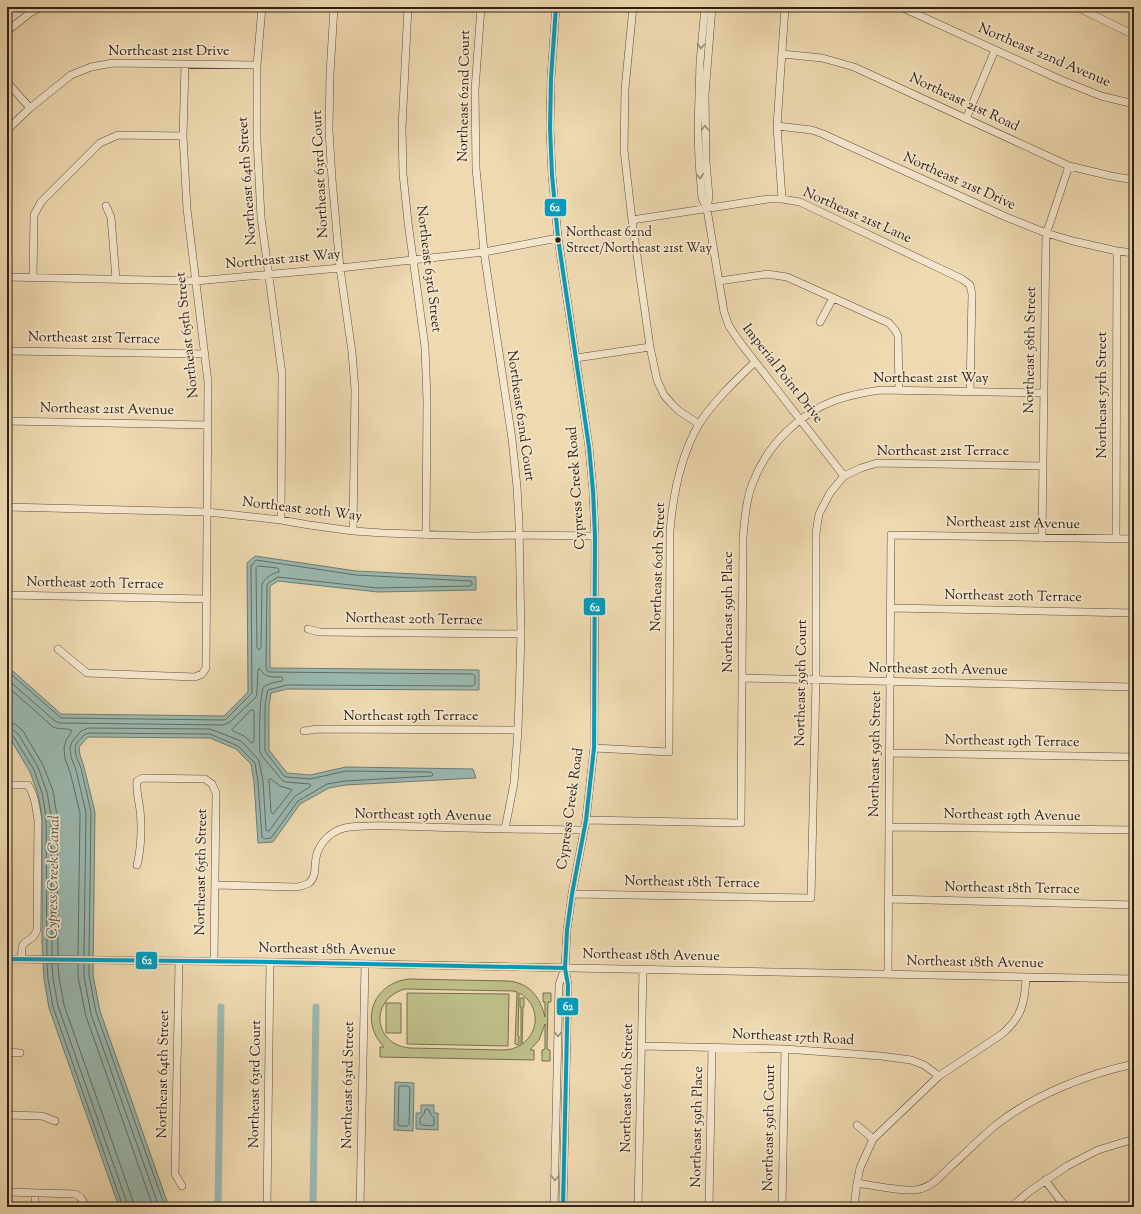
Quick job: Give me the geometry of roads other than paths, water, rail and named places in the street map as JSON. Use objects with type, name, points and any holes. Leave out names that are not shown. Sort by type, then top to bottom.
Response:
[{"type":"street","points":[[7,31],[30,13],[42,7]]},
{"type":"street","name":"Northeast 64th Street","points":[[262,7],[258,65],[257,140],[261,217],[282,374],[280,520]]},
{"type":"street","name":"Northeast 63rd Court","points":[[334,7],[330,74],[329,130],[340,268],[352,352],[355,390],[353,531]]},
{"type":"street","name":"Northeast 63rd Street","points":[[408,7],[402,128],[403,167],[408,222],[425,347],[427,401],[426,535]]},
{"type":"street","name":"Northeast 62nd Court","points":[[481,7],[475,90],[476,168],[484,252],[512,439],[520,535],[521,634],[518,730],[514,783],[505,829]]},
{"type":"street","name":"Cypress Creek Road","points":[[554,7],[550,128],[552,175],[558,238],[589,447],[593,491],[594,536],[594,748],[586,820],[572,894],[567,930],[565,968],[568,985],[563,1207]]},
{"type":"street","points":[[632,7],[625,89],[624,150],[632,220],[650,347],[657,380],[664,394],[671,404],[679,411],[699,424]]},
{"type":"street","name":"Imperial Point Drive","points":[[705,7],[702,81],[698,128],[699,162],[702,198],[708,209],[724,312],[729,326],[739,341],[844,476]]},
{"type":"street","name":"Imperial Point Drive","points":[[702,81],[712,7]]},
{"type":"street","points":[[782,199],[777,126],[785,7]]},
{"type":"street","name":"Northeast 22nd Avenue","points":[[902,7],[1061,80],[1100,96],[1134,104]]},
{"type":"street","points":[[1077,7],[1134,35]]},
{"type":"street","points":[[966,119],[995,50]]},
{"type":"street","name":"Northeast 21st Road","points":[[782,54],[822,58],[854,67],[1069,166],[1134,180]]},
{"type":"street","name":"Northeast 21st Drive","points":[[7,130],[30,108],[71,75],[91,68],[113,63],[258,65]]},
{"type":"street","name":"Northeast 65th Street","points":[[58,649],[87,673],[195,677],[202,674],[206,668],[208,382],[187,209],[183,136],[185,64]]},
{"type":"street","points":[[7,82],[30,108]]},
{"type":"street","name":"Northeast 21st Drive","points":[[777,126],[812,130],[823,134],[1006,217],[1046,233],[1073,241],[1134,254]]},
{"type":"street","points":[[33,278],[34,215],[41,202],[100,143],[118,135],[183,136]]},
{"type":"street","name":"Northeast 58th Street","points":[[1042,538],[1046,233],[1069,166]]},
{"type":"street","name":"Northeast 21st Lane","points":[[632,220],[768,199],[782,199],[800,202],[962,279],[970,284],[972,294],[970,392]]},
{"type":"street","points":[[106,206],[112,217],[116,279]]},
{"type":"street","name":"Northeast 21st Way","points":[[7,277],[196,281],[340,268],[484,252],[558,238]]},
{"type":"street","name":"Northeast 57th Street","points":[[1116,539],[1117,251]]},
{"type":"street","points":[[719,281],[766,274],[787,277],[889,324],[898,336],[899,390]]},
{"type":"street","points":[[820,322],[833,298]]},
{"type":"street","points":[[576,358],[650,347]]},
{"type":"street","name":"Northeast 21st Terrace","points":[[7,351],[205,354]]},
{"type":"street","name":"Northeast 60th Street","points":[[594,748],[668,752],[670,531],[676,485],[682,463],[699,424],[725,391],[755,362]]},
{"type":"street","name":"Northeast 21st Way","points":[[800,419],[837,400],[881,390],[1043,393]]},
{"type":"street","name":"Northeast 59th Place","points":[[586,820],[741,823],[743,537],[746,507],[753,481],[765,458],[780,439],[800,419]]},
{"type":"street","name":"Northeast 21st Avenue","points":[[7,421],[207,425]]},
{"type":"street","name":"Northeast 21st Terrace","points":[[844,476],[861,468],[878,463],[1043,466]]},
{"type":"street","name":"Northeast 59th Court","points":[[811,898],[816,680],[816,533],[819,514],[830,493],[844,476]]},
{"type":"street","name":"Northeast 20th Way","points":[[7,507],[207,512],[280,520],[353,531],[383,533],[474,536],[594,536]]},
{"type":"street","name":"Northeast 21st Avenue","points":[[891,535],[1134,539]]},
{"type":"street","name":"Northeast 59th Street","points":[[888,974],[890,898],[891,535]]},
{"type":"street","name":"Northeast 20th Terrace","points":[[7,595],[206,599]]},
{"type":"street","name":"Northeast 20th Terrace","points":[[891,608],[1134,613]]},
{"type":"street","name":"Northeast 20th Terrace","points":[[308,629],[319,632],[521,634]]},
{"type":"street","name":"Northeast 20th Avenue","points":[[742,678],[1134,687]]},
{"type":"street","name":"Northeast 19th Terrace","points":[[304,731],[318,729],[518,730]]},
{"type":"street","name":"Northeast 19th Terrace","points":[[890,753],[1134,757]]},
{"type":"street","name":"Northeast 65th Street","points":[[137,865],[140,855],[140,813],[137,782],[143,778],[205,780],[212,784],[216,793],[214,961]]},
{"type":"street","points":[[7,785],[28,786],[32,790],[38,820],[37,930],[35,936],[24,943],[21,959]]},
{"type":"street","name":"Northeast 19th Avenue","points":[[216,884],[298,887],[308,884],[315,872],[316,857],[320,846],[332,834],[352,827],[380,826],[584,830]]},
{"type":"street","name":"Northeast 19th Avenue","points":[[889,827],[1134,830]]},
{"type":"street","name":"Northeast 18th Terrace","points":[[572,894],[811,898]]},
{"type":"street","name":"Northeast 18th Terrace","points":[[890,898],[1134,905]]},
{"type":"street","name":"Northeast 18th Avenue","points":[[7,959],[214,961],[1134,979]]},
{"type":"street","name":"Northeast 64th Street","points":[[179,961],[175,1174],[182,1186]]},
{"type":"street","name":"Northeast 63rd Court","points":[[267,1207],[270,962]]},
{"type":"street","name":"Northeast 63rd Street","points":[[360,1207],[365,964]]},
{"type":"street","name":"Cypress Creek Road","points":[[554,1207],[559,985],[565,968]]},
{"type":"street","name":"Northeast 60th Street","points":[[638,1207],[643,969]]},
{"type":"street","points":[[854,1207],[860,1168],[874,1139],[939,1076],[1002,1034],[1010,1027],[1016,1020],[1021,1010],[1026,987],[1026,977]]},
{"type":"street","name":"Northeast 17th Road","points":[[642,1046],[785,1049],[881,1056],[911,1060],[924,1065],[939,1076]]},
{"type":"street","name":"Northeast 59th Place","points":[[709,1207],[712,1048]]},
{"type":"street","name":"Northeast 59th Court","points":[[782,1207],[785,1049]]},
{"type":"street","points":[[7,1052],[20,1053]]},
{"type":"street","points":[[857,1183],[913,1190],[923,1188],[936,1181],[996,1125],[1028,1103],[1068,1084],[1134,1064]]},
{"type":"street","points":[[7,1115],[42,1116],[55,1121]]},
{"type":"street","points":[[857,1125],[874,1139]]},
{"type":"street","points":[[1012,1207],[1030,1191],[1067,1166],[1098,1150],[1134,1139]]},
{"type":"street","points":[[1046,1180],[1060,1200],[1067,1207]]},
{"type":"street","points":[[7,1192],[75,1194],[81,1197],[84,1207]]},
{"type":"street","points":[[35,1193],[35,1207]]},
{"type":"water","name":"Cypress Creek Canal","points":[[255,556],[356,571],[476,577],[476,590],[378,592],[278,581],[270,586],[270,668],[479,670],[479,690],[287,689],[271,693],[269,706],[269,750],[287,773],[310,775],[346,767],[473,769],[476,778],[345,785],[329,788],[300,804],[273,842],[258,843],[254,782],[251,764],[236,749],[210,738],[88,737],[79,747],[95,812],[93,975],[100,1011],[169,1207],[119,1207],[49,1008],[44,979],[42,942],[42,817],[38,794],[30,772],[11,740],[7,736],[7,669],[14,672],[61,714],[224,716],[248,692],[247,563]]},
{"type":"water","points":[[395,1082],[414,1083],[413,1131],[394,1130]]},
{"type":"water","points":[[421,1105],[434,1105],[434,1113],[438,1113],[438,1130],[416,1129],[416,1113],[421,1113]]},
{"type":"waterway","points":[[218,1207],[221,1007]]},
{"type":"waterway","points":[[313,1207],[316,1007]]},
{"type":"place","name":"Northeast 62nd Street/Northeast 21st Way","points":[[558,240]]}]
